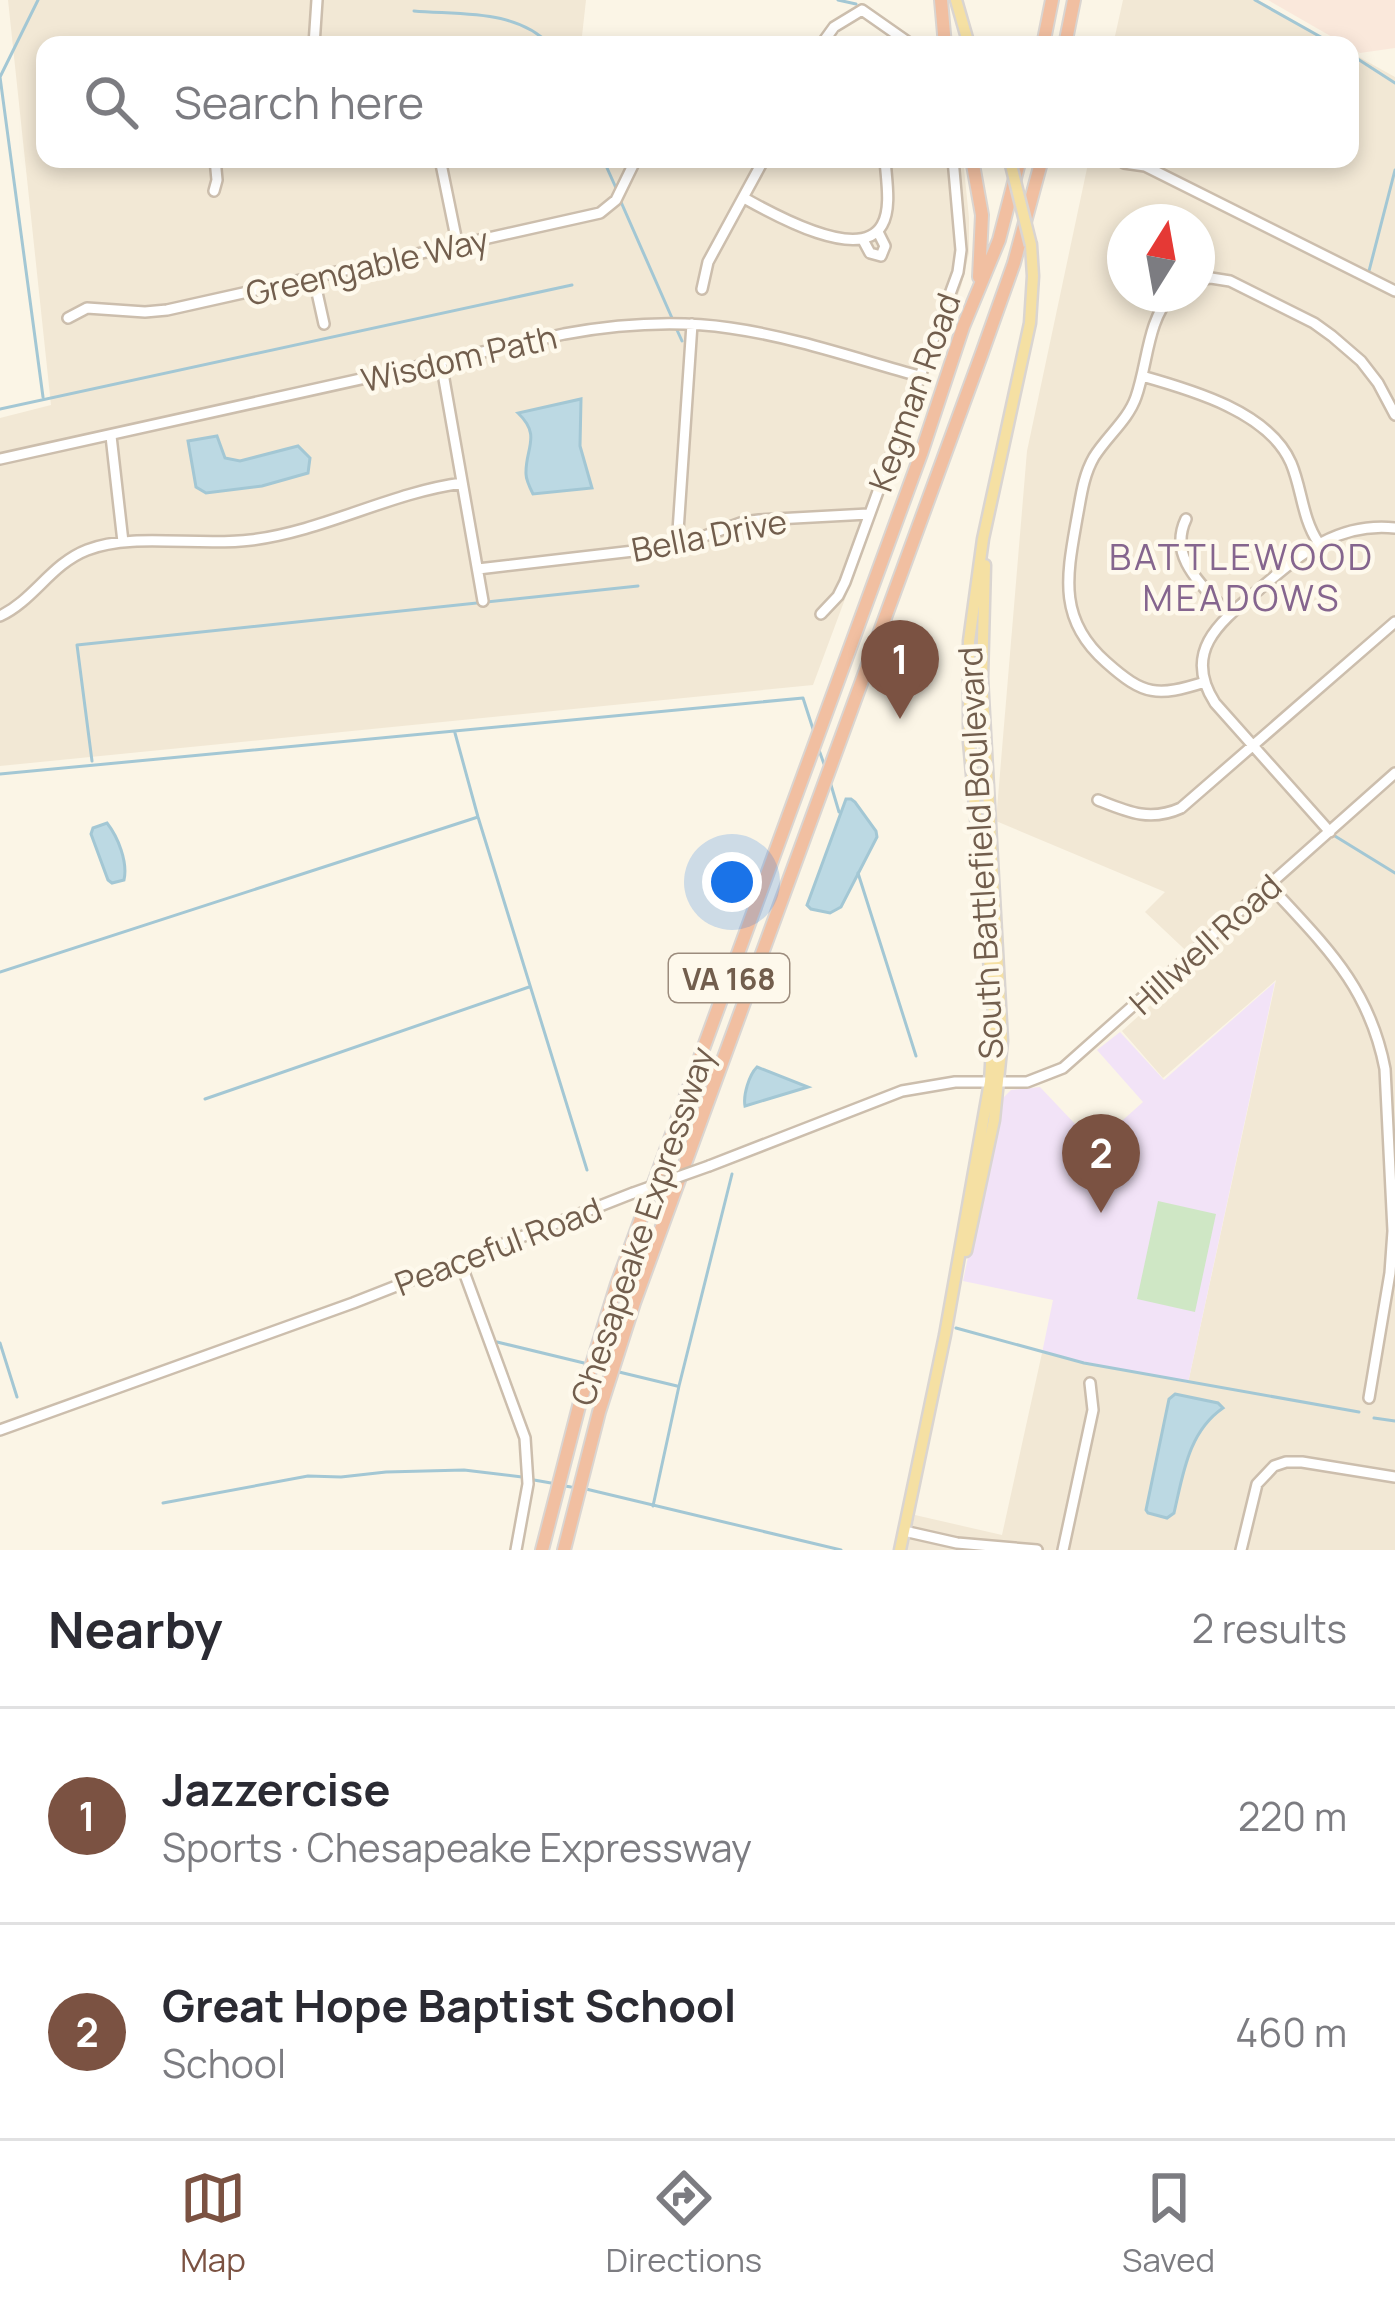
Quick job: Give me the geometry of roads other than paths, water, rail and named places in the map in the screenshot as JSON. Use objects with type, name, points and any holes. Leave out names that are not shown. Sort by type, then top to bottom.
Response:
[{"type":"highway","points":[[940,0],[944,36]]},
{"type":"highway","points":[[1045,36],[1052,0]]},
{"type":"highway","points":[[1067,36],[1074,0]]},
{"type":"highway","points":[[963,327],[981,267],[981,207],[974,168]]},
{"type":"highway","name":"Chesapeake Expressway","points":[[542,1550],[617,1283],[921,454],[963,327],[999,240],[1018,168]]},
{"type":"highway","name":"Chesapeake Expressway","points":[[565,1550],[599,1412],[634,1303],[982,353],[1014,263],[1040,168]]},
{"type":"main road","points":[[956,0],[966,36]]},
{"type":"main road","name":"South Battlefield Boulevard","points":[[900,1550],[987,1162],[995,1083],[994,1014],[968,713],[972,606],[1033,302],[1031,245],[1012,168]]},
{"type":"street","points":[[315,36],[317,0]]},
{"type":"street","points":[[828,36],[860,5],[900,36]]},
{"type":"street","points":[[214,191],[216,168]]},
{"type":"street","points":[[442,168],[458,247]]},
{"type":"street","name":"Greengable Way","points":[[68,318],[87,308],[167,310],[600,214],[616,200],[632,168]]},
{"type":"street","points":[[702,289],[708,262],[759,168]]},
{"type":"street","points":[[744,198],[794,224],[862,240],[878,232],[886,213],[885,168]]},
{"type":"street","name":"Kegman Road","points":[[821,614],[838,596],[958,272],[961,250],[954,168]]},
{"type":"street","points":[[1149,168],[1395,291]]},
{"type":"street","points":[[862,240],[870,253],[881,256],[885,245],[878,232]]},
{"type":"street","points":[[314,279],[324,324]]},
{"type":"street","points":[[1215,279],[1230,281],[1332,336],[1361,361],[1395,415]]},
{"type":"street","points":[[1161,312],[1132,406],[1095,456],[1084,480],[1068,567],[1068,597],[1076,624],[1090,646],[1129,682],[1147,691],[1168,693],[1205,682]]},
{"type":"street","points":[[677,546],[692,324]]},
{"type":"street","name":"Wisdom Path","points":[[0,459],[628,325],[692,324],[757,332],[919,376]]},
{"type":"street","points":[[441,362],[484,601]]},
{"type":"street","points":[[1142,376],[1211,400],[1267,430],[1291,462],[1307,521],[1318,542]]},
{"type":"street","points":[[111,436],[123,542]]},
{"type":"street","points":[[0,616],[22,603],[54,570],[93,548],[123,542],[252,540],[302,531],[410,492],[462,483]]},
{"type":"street","name":"Bella Drive","points":[[478,569],[677,546],[743,522],[868,514]]},
{"type":"street","points":[[1186,519],[1179,540],[1184,560],[1229,615]]},
{"type":"street","points":[[1330,832],[1216,703],[1205,682],[1203,660],[1215,628],[1318,542],[1352,530],[1395,528]]},
{"type":"street","points":[[1098,800],[1143,816],[1171,813],[1187,804],[1395,622]]},
{"type":"street","name":"Hillwell Road","points":[[995,1083],[1036,1081],[1077,1059],[1395,773]]},
{"type":"street","points":[[1270,886],[1351,979],[1377,1032],[1385,1069],[1392,1252],[1369,1398]]},
{"type":"street","name":"Peaceful Road","points":[[0,1430],[460,1262],[902,1091],[955,1082],[995,1083]]},
{"type":"street","points":[[460,1262],[525,1438],[528,1484],[516,1550]]},
{"type":"street","points":[[1063,1550],[1093,1410],[1090,1383]]},
{"type":"street","points":[[1241,1550],[1254,1490],[1274,1466],[1301,1462],[1395,1477]]},
{"type":"street","points":[[904,1531],[957,1543],[1037,1550]]},
{"type":"water","points":[[581,399],[580,446],[592,488],[533,494],[526,474],[531,436],[518,413]]},
{"type":"water","points":[[217,436],[225,458],[240,461],[298,446],[310,458],[308,473],[262,486],[206,493],[196,487],[188,441]]},
{"type":"water","points":[[846,799],[855,802],[877,837],[841,907],[830,913],[811,909],[807,905]]},
{"type":"water","points":[[107,823],[125,865],[124,880],[112,883],[91,834],[93,828]]},
{"type":"water","points":[[757,1067],[808,1087],[745,1106],[747,1085]]},
{"type":"water","points":[[1175,1394],[1223,1408],[1194,1442],[1174,1513],[1167,1518],[1146,1510],[1169,1399]]},
{"type":"waterway","points":[[38,0],[0,77],[43,397]]},
{"type":"waterway","points":[[838,0],[856,4]]},
{"type":"waterway","points":[[1255,0],[1319,36]]},
{"type":"waterway","points":[[414,11],[504,19],[540,36]]},
{"type":"waterway","points":[[1359,60],[1395,83]]},
{"type":"waterway","points":[[607,168],[616,188]]},
{"type":"waterway","points":[[1369,271],[1395,170]]},
{"type":"waterway","points":[[621,202],[672,318]]},
{"type":"waterway","points":[[0,409],[572,285]]},
{"type":"waterway","points":[[677,330],[682,341]]},
{"type":"waterway","points":[[92,761],[77,645],[638,586]]},
{"type":"waterway","points":[[0,774],[803,698],[813,729]]},
{"type":"waterway","points":[[455,733],[587,1170]]},
{"type":"waterway","points":[[819,750],[824,764]]},
{"type":"waterway","points":[[831,785],[839,812]]},
{"type":"waterway","points":[[0,972],[478,817]]},
{"type":"waterway","points":[[1330,833],[1395,873]]},
{"type":"waterway","points":[[858,873],[916,1056]]},
{"type":"waterway","points":[[205,1099],[529,987]]},
{"type":"waterway","points":[[653,1506],[732,1174]]},
{"type":"waterway","points":[[956,1328],[1084,1363],[1359,1412]]},
{"type":"waterway","points":[[497,1342],[584,1363]]},
{"type":"waterway","points":[[0,1343],[17,1397]]},
{"type":"waterway","points":[[598,1366],[605,1368]]},
{"type":"waterway","points":[[619,1372],[677,1386]]},
{"type":"waterway","points":[[1374,1418],[1395,1421]]},
{"type":"waterway","points":[[163,1503],[308,1476],[464,1470],[522,1477]]},
{"type":"waterway","points":[[534,1480],[551,1483]]},
{"type":"waterway","points":[[565,1486],[571,1487]]},
{"type":"waterway","points":[[586,1489],[841,1550]]},
{"type":"place","name":"Jazzercise","points":[[900,719]]},
{"type":"place","name":"Great Hope Baptist School","points":[[1101,1213]]},
{"type":"district","name":"BATTLEWOOD MEADOWS","points":[[1242,576]]}]
